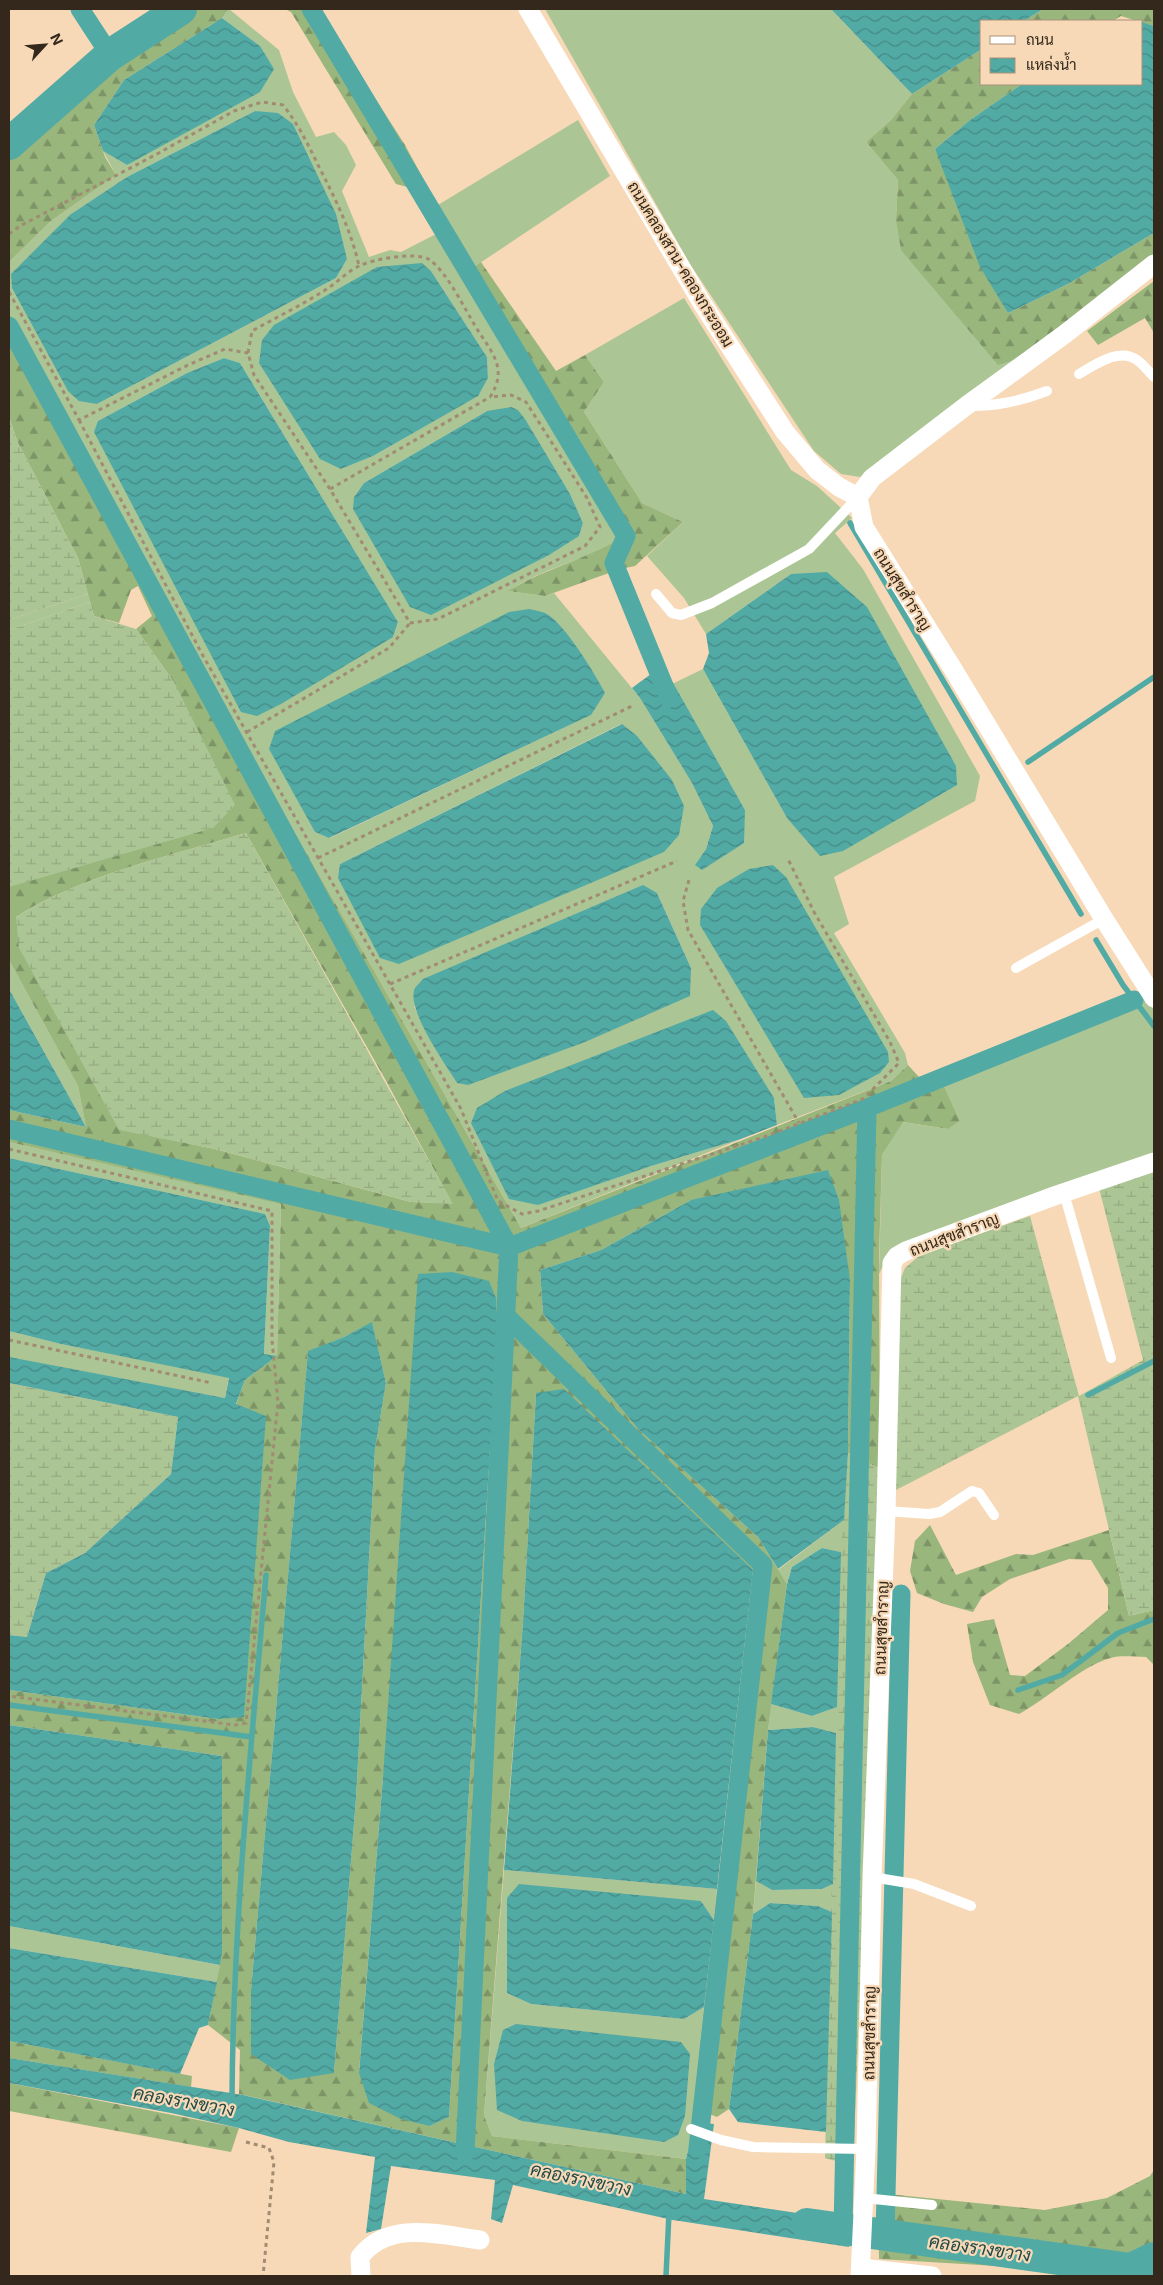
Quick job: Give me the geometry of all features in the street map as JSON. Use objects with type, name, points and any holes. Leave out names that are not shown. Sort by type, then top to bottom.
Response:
[{"type":"street","name":"ถนนคลองสวน-คลองกระออม","points":[[528,9],[702,303],[785,432],[817,470],[839,488],[858,497]]},
{"type":"street","points":[[858,497],[872,478],[1065,334],[1154,264]]},
{"type":"street","name":"ถนนสุขสำราญ","points":[[858,497],[864,527],[953,668],[1104,919],[1154,998]]},
{"type":"street","name":"ถนนสุขสำราญ","points":[[861,2266],[866,2150],[872,1877],[886,1511],[892,1263],[897,1256],[906,1251],[1154,1162]]},
{"type":"street","points":[[361,2276],[360,2257],[363,2252],[378,2239],[393,2234],[415,2231],[480,2240]]},
{"type":"street","points":[[861,2266],[932,2276]]},
{"type":"lane","points":[[1079,374],[1107,359],[1123,355],[1136,359],[1154,378]]},
{"type":"lane","points":[[966,406],[995,406],[1017,402],[1047,391]]},
{"type":"lane","points":[[656,594],[672,613],[681,616],[712,602],[809,550],[858,497]]},
{"type":"lane","points":[[1016,968],[1104,919]]},
{"type":"lane","points":[[1064,1193],[1111,1358]]},
{"type":"lane","points":[[886,1511],[929,1514],[940,1512],[972,1491],[979,1493],[994,1515]]},
{"type":"lane","points":[[872,1877],[914,1884],[971,1906]]},
{"type":"lane","points":[[691,2129],[721,2140],[753,2147],[866,2150]]},
{"type":"lane","points":[[864,2201],[932,2205]]},
{"type":"path","points":[[9,234],[20,226],[234,111],[262,102],[283,105],[296,120],[340,208],[359,266]]},
{"type":"path","points":[[410,623],[330,488],[254,375],[248,353],[252,331],[322,292],[359,266],[384,259],[408,256],[428,258],[441,271],[499,369],[497,385],[490,397]]},
{"type":"path","points":[[9,292],[79,420],[202,654],[461,1109],[498,1200],[522,1214],[538,1211],[698,1158],[863,1099],[899,1063],[890,1042],[814,912],[788,859]]},
{"type":"path","points":[[79,420],[188,365],[225,349],[248,353]]},
{"type":"path","points":[[246,732],[389,648],[410,623],[438,620],[585,546],[600,527],[587,498],[526,402],[511,394],[490,397],[330,488]]},
{"type":"path","points":[[318,858],[634,705]]},
{"type":"path","points":[[390,984],[677,861]]},
{"type":"path","points":[[689,880],[683,901],[688,930],[799,1123]]},
{"type":"path","points":[[9,1149],[272,1210],[272,1340],[278,1402],[246,1723],[235,1725],[9,1696]]},
{"type":"path","points":[[9,1340],[212,1383]]},
{"type":"path","points":[[246,2142],[269,2148],[274,2162],[263,2276]]},
{"type":"green space","points":[[195,9],[229,9],[222,18],[124,80],[94,125],[105,157],[116,175],[51,221],[9,262],[9,154],[70,98],[150,38]]},
{"type":"green space","points":[[229,9],[279,50],[293,92],[316,137],[334,132],[346,145],[356,165],[342,191],[369,257],[390,250],[401,252],[436,234],[529,383],[619,539],[606,547],[535,576],[509,591],[545,596],[554,593],[640,698],[692,783],[713,826],[706,849],[695,865],[745,810],[672,684],[703,669],[787,818],[791,574],[706,634],[684,598],[647,556],[683,522],[642,503],[584,412],[604,382],[585,355],[684,298],[791,470],[817,486],[852,518],[835,533],[863,569],[980,776],[975,801],[834,877],[849,924],[834,933],[905,1053],[908,1065],[891,1081],[777,1125],[774,1098],[648,1167],[741,1139],[521,1228],[294,831],[9,313],[9,262],[51,221],[116,175],[103,151],[127,165],[260,46],[222,18]],"holes":[[[255,111],[293,124],[311,164],[347,259],[336,278],[97,404],[71,214],[127,177]],[[431,271],[487,357],[488,378],[477,396],[373,456],[341,469]],[[224,358],[240,363],[398,622],[393,637],[98,421],[187,373]],[[518,410],[570,494],[583,523],[579,536],[354,497],[364,483],[487,411]],[[591,715],[330,838],[315,832]],[[621,724],[429,950],[399,963],[340,864]],[[657,893],[691,968],[457,1083],[414,1006]]]},
{"type":"green space","points":[[285,9],[318,9],[405,145],[431,193],[396,184],[291,12]]},
{"type":"green space","points":[[545,9],[831,9],[912,94],[890,121],[866,142],[898,180],[896,219],[1017,359],[860,477],[841,474],[814,451],[690,264]]},
{"type":"green space","points":[[1043,9],[1154,9],[1154,26],[1143,23],[1143,20],[1134,20],[1121,16],[1115,20],[1026,20]]},
{"type":"green space","points":[[980,50],[980,85],[1021,85],[970,120],[935,149],[1008,313],[1068,284],[1154,233],[1154,254],[1017,359],[998,365],[901,250],[896,219],[898,180],[866,142],[890,121],[912,94]]},
{"type":"green space","points":[[578,120],[610,176],[474,267],[438,205]]},
{"type":"green space","points":[[481,262],[556,371],[585,355],[604,382],[584,412],[642,503],[683,522],[635,566],[620,569],[545,596],[508,591],[538,575],[601,549],[630,532],[474,267]]},
{"type":"green space","points":[[1154,281],[1154,333],[1145,318],[1098,345],[1087,331]]},
{"type":"green space","points":[[9,313],[294,831],[521,1228],[891,1081],[908,1065],[919,1077],[937,1071],[960,1121],[948,1129],[903,1122],[882,1155],[879,1258],[880,1469],[848,1453],[850,1280],[845,1261],[691,1200],[601,1250],[540,1270],[543,1314],[638,1429],[758,1537],[787,1584],[768,1730],[753,1914],[729,2109],[717,2117],[693,2108],[753,1570],[536,1393],[523,1622],[484,2115],[492,2136],[686,2159],[686,2194],[239,2094],[240,2050],[208,2025],[222,1954],[222,1756],[9,1725],[9,1690],[218,1719],[236,1405],[245,1380],[277,1356],[281,1204],[9,1142],[9,1110],[86,1127],[78,1086],[9,960],[9,886],[174,682],[136,629],[152,616],[138,586],[131,590],[119,623],[94,616],[78,558],[18,443],[9,417]],"holes":[[[246,833],[385,1079],[452,1203],[411,1202],[215,1149],[119,1129],[16,917],[41,903],[97,878],[158,858]],[[496,1298],[496,1352],[449,2117],[430,2126],[359,2072],[383,1777]],[[372,1323],[386,1383],[375,1449],[356,1799],[334,2073],[251,2054],[251,1990],[308,1352]]]},
{"type":"green space","points":[[9,417],[18,443],[78,558],[88,594],[9,620]]},
{"type":"green space","points":[[88,594],[90,602],[9,630],[9,620]]},
{"type":"green space","points":[[90,602],[94,616],[136,629],[174,682],[235,805],[213,828],[9,887],[9,630]]},
{"type":"green space","points":[[246,833],[453,1204],[411,1202],[215,1149],[119,1130],[19,948],[16,917],[68,890],[97,878],[158,858]]},
{"type":"green space","points":[[9,960],[78,1086],[86,1127],[9,989]]},
{"type":"green space","points":[[1141,993],[1154,1010],[1154,1154],[890,1251],[879,1274],[882,1155],[902,1122],[948,1129],[960,1121],[937,1071]]},
{"type":"green space","points":[[9,1142],[281,1203],[277,1356],[264,1355],[270,1227],[265,1214],[9,1158]]},
{"type":"green space","points":[[1154,1171],[1154,1610],[1129,1616],[1078,1396],[896,1490],[899,1282],[905,1268],[920,1255],[1030,1216],[1079,1396],[1143,1360],[1099,1188]]},
{"type":"green space","points":[[9,1331],[61,1344],[229,1377],[225,1398],[9,1359]]},
{"type":"green space","points":[[9,1383],[178,1417],[171,1474],[85,1553],[46,1573],[27,1637],[9,1635]]},
{"type":"green space","points":[[848,1453],[880,1469],[851,2221],[835,2219],[836,2161],[825,2158],[840,1560]]},
{"type":"green space","points":[[844,1520],[841,1552],[822,1548],[792,1567],[787,1584],[778,1570]]},
{"type":"green space","points":[[930,1525],[956,1575],[1016,1554],[1033,1555],[1109,1530],[1129,1616],[1154,1610],[1154,1665],[1146,1657],[1115,1657],[1100,1662],[1077,1675],[1019,1714],[990,1705],[973,1662],[967,1624],[994,1619],[1010,1675],[1025,1676],[1068,1644],[1108,1610],[1108,1588],[1091,1560],[1069,1559],[1010,1579],[982,1597],[973,1612],[944,1604],[917,1593],[910,1571],[915,1541]]},
{"type":"green space","points":[[771,1704],[812,1716],[837,1707],[836,1733],[813,1727],[768,1730]]},
{"type":"green space","points":[[504,1870],[717,1889],[714,1920],[701,1901],[507,1993],[531,2004],[684,2019],[704,2007],[693,2108],[695,2122],[686,2159],[492,2136],[484,2115]]},
{"type":"green space","points":[[756,1881],[772,1890],[822,1889],[833,1884],[832,1912],[818,1906],[770,1903],[753,1914]]},
{"type":"green space","points":[[9,1926],[220,1965],[217,1982],[9,1948]]},
{"type":"green space","points":[[9,2041],[192,2076],[191,2087],[9,2058]]},
{"type":"green space","points":[[9,2083],[239,2128],[231,2152],[9,2111]]},
{"type":"green space","points":[[1154,2170],[1154,2274],[1151,2275],[879,2259],[878,2193],[1045,2210],[1107,2198],[1150,2176]]},
{"type":"water","points":[[831,9],[1043,9],[1026,20],[980,20],[980,50],[912,94]]},
{"type":"water","points":[[222,18],[260,46],[274,69],[260,92],[127,165],[103,151],[94,125],[124,80]]},
{"type":"water","points":[[1143,22],[1154,26],[1154,233],[1068,284],[1008,313],[980,267],[935,149],[970,120],[1021,85],[1143,85]]},
{"type":"water","points":[[255,111],[278,113],[293,124],[336,214],[347,259],[336,278],[97,404],[79,401],[68,391],[12,288],[11,274],[71,214],[127,177]]},
{"type":"water","points":[[422,263],[431,271],[487,357],[488,378],[478,396],[373,456],[341,469],[320,459],[259,363],[262,340],[274,325],[377,267]]},
{"type":"water","points":[[224,358],[240,363],[398,622],[393,637],[281,704],[257,716],[241,712],[94,432],[98,421],[187,373]]},
{"type":"water","points":[[511,407],[518,410],[525,419],[570,494],[583,523],[579,536],[549,555],[431,615],[410,607],[353,509],[354,497],[364,483],[487,411]]},
{"type":"water","points":[[827,572],[867,607],[956,766],[957,785],[843,851],[820,856],[787,818],[703,669],[709,653],[706,634],[791,574]]},
{"type":"water","points":[[529,609],[545,613],[553,618],[570,637],[594,674],[605,693],[591,715],[329,838],[315,832],[269,749],[275,731],[509,612]]},
{"type":"water","points":[[651,674],[668,674],[745,810],[744,843],[702,870],[695,865],[706,849],[713,826],[692,783],[632,688]]},
{"type":"water","points":[[622,724],[637,736],[672,780],[684,806],[679,835],[664,852],[399,964],[380,958],[338,878],[340,864]]},
{"type":"water","points":[[773,865],[786,877],[888,1052],[889,1062],[880,1073],[839,1095],[804,1098],[700,925],[701,909],[717,888],[749,869]]},
{"type":"water","points":[[643,885],[657,893],[691,968],[690,996],[585,1042],[468,1085],[457,1083],[428,1036],[416,1009],[413,997],[415,988],[423,979]]},
{"type":"water","points":[[9,989],[86,1127],[9,1110]]},
{"type":"water","points":[[713,1010],[726,1021],[774,1098],[777,1125],[741,1139],[648,1167],[538,1205],[509,1199],[471,1123],[477,1108],[505,1091]]},
{"type":"water","points":[[9,1158],[265,1214],[270,1226],[264,1354],[277,1356],[245,1380],[236,1404],[266,1416],[244,1717],[218,1719],[9,1690],[9,1635],[27,1637],[46,1573],[85,1553],[171,1474],[178,1417],[9,1383],[9,1357],[225,1398],[229,1378],[61,1344],[9,1331]]},
{"type":"water","points":[[828,1170],[839,1200],[850,1280],[848,1453],[844,1520],[778,1569],[758,1537],[638,1429],[543,1314],[540,1270],[601,1250],[691,1200]]},
{"type":"water","points":[[452,1272],[489,1281],[496,1298],[496,1352],[449,2117],[430,2126],[401,2119],[369,2103],[359,2073],[383,1777],[418,1274]]},
{"type":"water","points":[[372,1322],[386,1383],[375,1449],[356,1799],[334,2073],[290,2080],[251,2054],[251,1990],[308,1351],[344,1337]]},
{"type":"water","points":[[564,1389],[753,1570],[717,1889],[504,1870],[523,1622],[536,1393]]},
{"type":"water","points":[[822,1548],[841,1552],[837,1707],[812,1716],[771,1704],[787,1584],[792,1567]]},
{"type":"water","points":[[9,1725],[222,1756],[222,1954],[220,1965],[9,1926]]},
{"type":"water","points":[[813,1727],[836,1733],[833,1884],[822,1889],[772,1890],[756,1881],[768,1730]]},
{"type":"water","points":[[519,1884],[701,1901],[714,1920],[704,2007],[684,2019],[531,2004],[507,1993],[507,1898]]},
{"type":"water","points":[[770,1903],[818,1906],[832,1912],[826,2132],[738,2122],[729,2109],[753,1914]]},
{"type":"water","points":[[9,1948],[217,1982],[208,2025],[199,2028],[180,2074],[9,2041]]},
{"type":"water","points":[[516,2024],[681,2042],[690,2054],[685,2116],[678,2135],[664,2142],[522,2121],[497,2110],[494,2064],[503,2030]]},
{"type":"water","points":[[9,2058],[243,2095],[686,2194],[686,2159],[695,2122],[714,2124],[704,2199],[851,2221],[849,2247],[673,2220],[513,2185],[502,2223],[491,2219],[495,2180],[391,2166],[381,2229],[366,2233],[375,2157],[289,2142],[239,2128],[171,2113],[9,2083]]},
{"type":"waterway","points":[[80,9],[110,55]]},
{"type":"waterway","points":[[9,144],[110,55],[181,9]]},
{"type":"waterway","points":[[311,9],[626,536],[614,563],[669,698]]},
{"type":"waterway","points":[[9,326],[509,1247],[465,2153]]},
{"type":"waterway","points":[[850,523],[1081,914]]},
{"type":"waterway","points":[[1028,762],[1154,677]]},
{"type":"waterway","points":[[1096,940],[1123,985],[1154,1026]]},
{"type":"waterway","points":[[9,1129],[509,1247],[867,1108],[1134,1000]]},
{"type":"waterway","points":[[843,2229],[867,1108]]},
{"type":"waterway","points":[[505,1315],[763,1565],[698,2148]]},
{"type":"waterway","points":[[1088,1395],[1154,1361]]},
{"type":"waterway","points":[[232,2099],[239,1902],[266,1575]]},
{"type":"waterway","points":[[885,2235],[901,1594]]},
{"type":"waterway","points":[[1018,1690],[1062,1675],[1118,1633],[1154,1619]]},
{"type":"waterway","points":[[9,1705],[252,1737]]},
{"type":"waterway","points":[[666,2276],[669,2213]]},
{"type":"waterway","name":"คลองรางขวาง","points":[[807,2224],[1131,2269],[1154,2258]]}]
